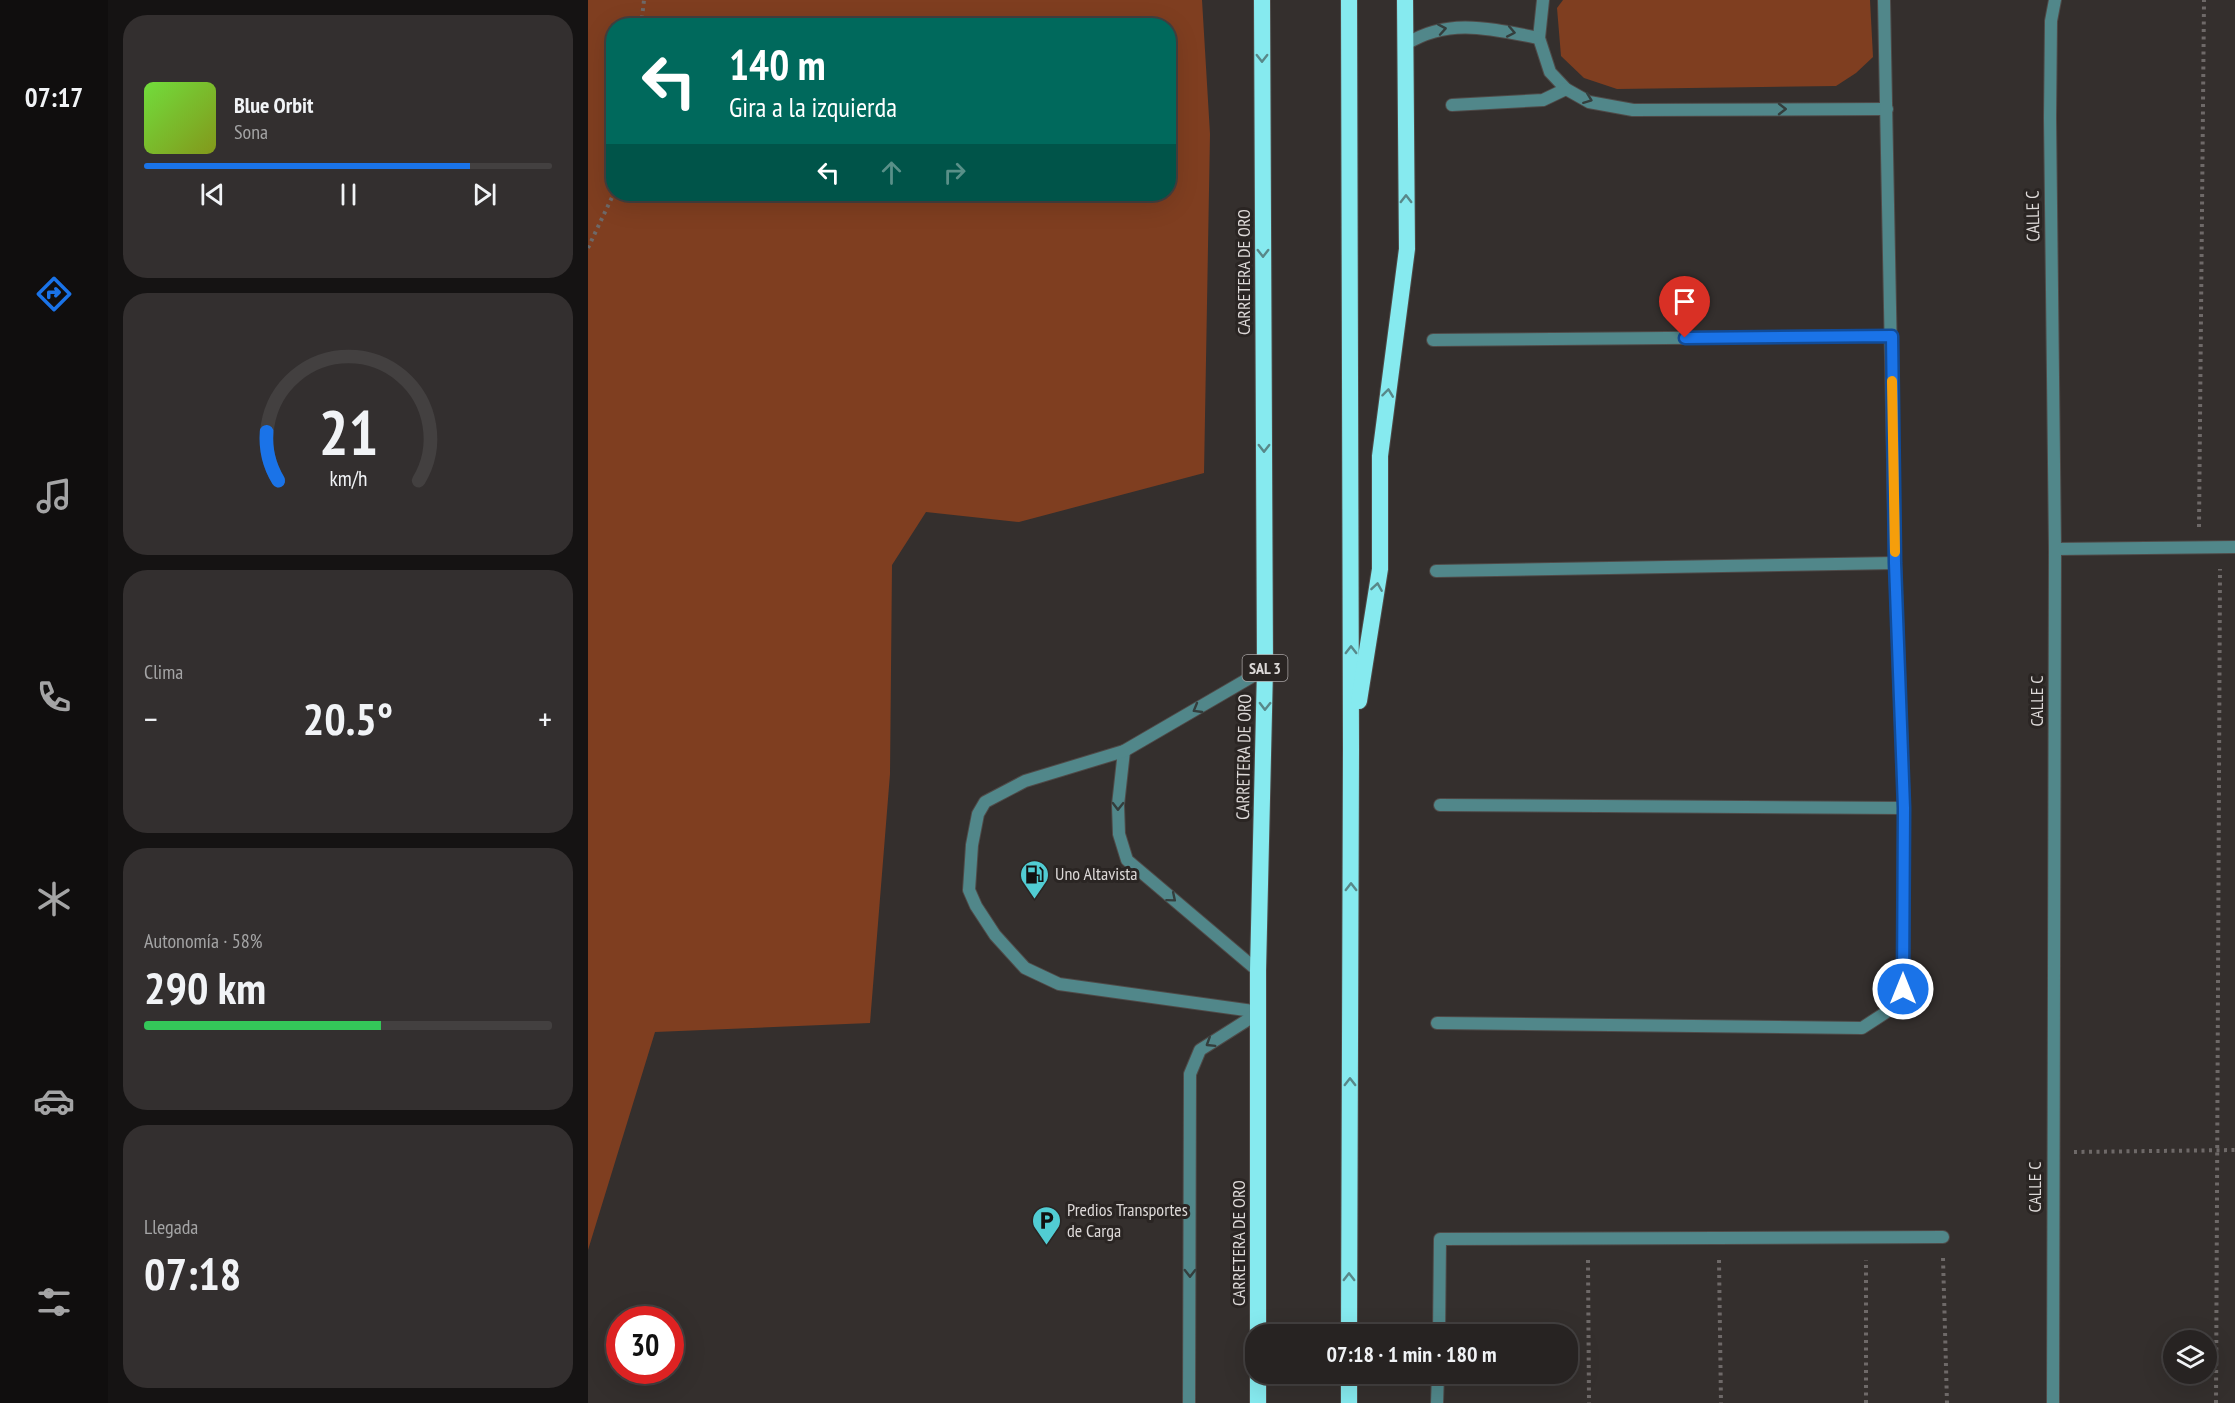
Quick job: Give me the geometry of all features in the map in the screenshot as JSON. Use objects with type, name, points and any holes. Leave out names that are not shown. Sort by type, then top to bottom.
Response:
[{"type":"highway","name":"CARRETERA DE ORO","points":[[1258,1324],[1260,1012],[1258,971],[1265,669],[1262,0]]},
{"type":"highway","points":[[1349,0],[1351,749],[1349,1324]]},
{"type":"highway","points":[[1351,749],[1380,569],[1380,456],[1407,249],[1404,0]]},
{"type":"highway","points":[[1258,1384],[1258,1403]]},
{"type":"highway","points":[[1349,1384],[1349,1403]]},
{"type":"street","points":[[1543,0],[1539,38],[1550,72],[1566,89],[1589,102],[1633,110],[1887,109]]},
{"type":"street","points":[[1437,1023],[1862,1028],[1885,1013],[1903,989],[1904,808],[1895,563],[1884,0]]},
{"type":"street","name":"CALLE C","points":[[2053,1403],[2055,549],[2050,118],[2051,21],[2055,0]]},
{"type":"street","points":[[1406,45],[1421,35],[1452,28],[1482,27],[1539,38]]},
{"type":"street","points":[[1452,105],[1543,100],[1566,89]]},
{"type":"street","points":[[1432,340],[1892,336]]},
{"type":"street","points":[[2055,549],[2235,547]]},
{"type":"street","points":[[1436,571],[1895,563]]},
{"type":"street","points":[[1260,1012],[1059,984],[1025,968],[995,935],[976,906],[969,890],[972,845],[978,814],[985,802],[1025,781],[1124,751],[1265,669]]},
{"type":"street","points":[[1124,751],[1118,815],[1119,834],[1127,860],[1258,971]]},
{"type":"street","points":[[1440,805],[1904,808]]},
{"type":"street","points":[[1189,1403],[1190,1074],[1200,1050],[1260,1012]]},
{"type":"street","points":[[1439,1324],[1440,1239],[1943,1237]]},
{"type":"street","points":[[1437,1403],[1438,1384]]},
{"type":"path","points":[[642,18],[644,0]]},
{"type":"path","points":[[2199,547],[2204,0]]},
{"type":"path","points":[[588,248],[610,201]]},
{"type":"path","points":[[2216,1403],[2220,547]]},
{"type":"path","points":[[2053,1152],[2235,1150]]},
{"type":"path","points":[[1943,1237],[1947,1403]]},
{"type":"path","points":[[1587,1238],[1589,1403]]},
{"type":"path","points":[[1719,1238],[1721,1403]]},
{"type":"path","points":[[1866,1238],[1866,1403]]},
{"type":"shaded area","points":[[588,0],[1202,0],[1210,134],[1204,473],[1019,522],[926,512],[892,565],[890,774],[870,1023],[655,1032],[588,1250]]},
{"type":"shaded area","points":[[1563,0],[1870,0],[1873,57],[1856,73],[1836,86],[1617,89],[1584,78],[1561,56],[1557,8]]},
{"type":"slow traffic","points":[[1892,381],[1895,552]]},
{"type":"place","name":"Uno Altavista","points":[[1034,900]]},
{"type":"place","name":"Predios Transportes de Carga","points":[[1046,1246]]},
{"type":"route","points":[[1685,338],[1892,336],[1895,563],[1904,808],[1903,989]]}]
